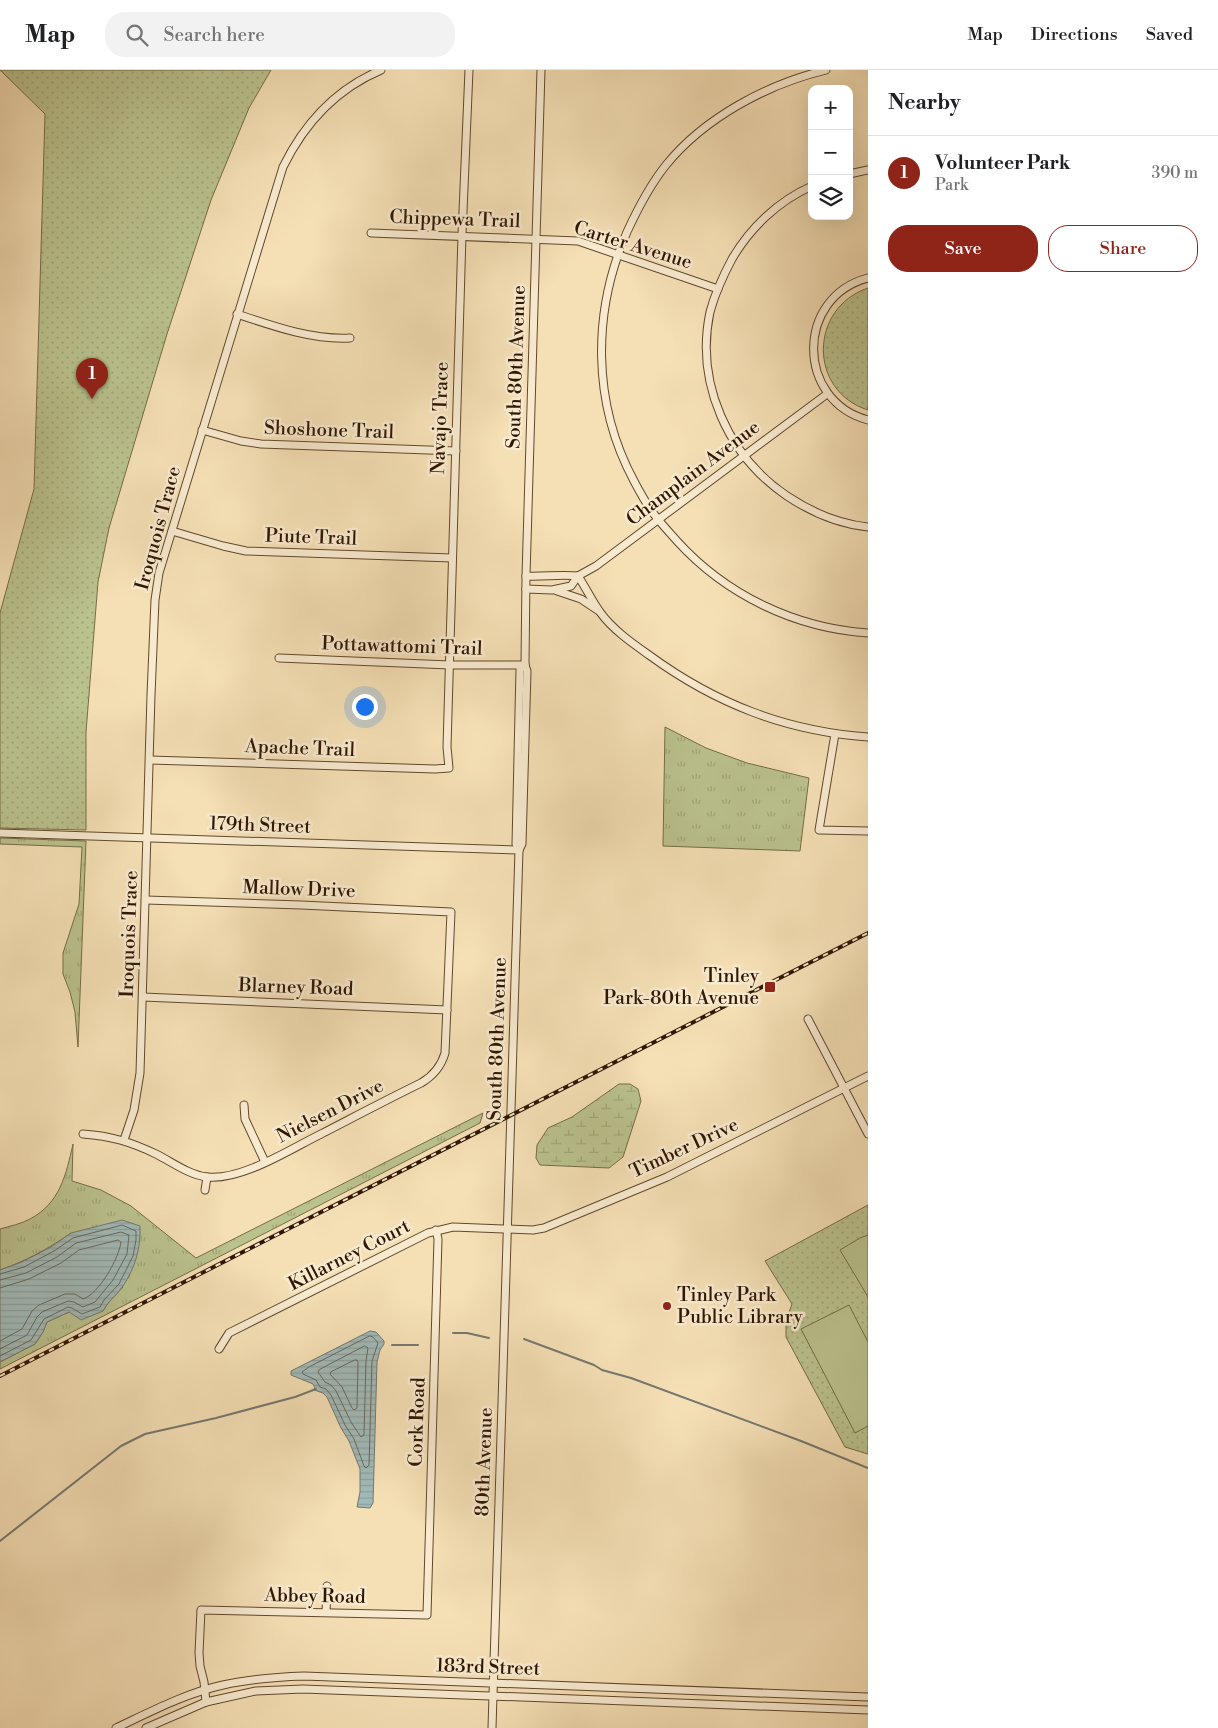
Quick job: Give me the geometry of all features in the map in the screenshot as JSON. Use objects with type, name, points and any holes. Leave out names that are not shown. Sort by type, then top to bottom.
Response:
[{"type":"street","name":"Iroquois Trace","points":[[124,1140],[134,1110],[140,1073],[156,590],[159,573],[278,178],[289,154],[309,124],[336,97],[381,70]]},
{"type":"street","name":"Navajo Trace","points":[[449,768],[447,747],[452,558],[469,70]]},
{"type":"street","name":"South 80th Avenue","points":[[507,1229],[519,850],[522,844],[527,671],[525,665],[526,576],[541,70]]},
{"type":"street","points":[[826,70],[795,78],[760,94],[732,110],[694,137],[666,165],[639,206],[617,255],[605,300],[601,355],[604,390],[613,430],[621,452],[641,494],[658,520],[690,554],[730,586],[762,605],[818,626],[868,633]]},
{"type":"street","points":[[853,173],[868,170]]},
{"type":"street","points":[[808,188],[778,206],[756,227],[736,252],[718,289],[710,313],[708,371],[719,414],[730,435],[743,456],[769,483],[805,508],[837,520],[868,527]]},
{"type":"street","name":"Chippewa Trail","points":[[372,233],[536,238]]},
{"type":"street","name":"Carter Avenue","points":[[536,238],[578,240],[718,289]]},
{"type":"street","points":[[868,278],[848,286],[836,295],[824,309],[816,328],[812,346],[816,371],[827,394],[838,405],[857,417],[868,420]]},
{"type":"street","points":[[237,314],[314,336],[332,339],[350,338]]},
{"type":"street","name":"Champlain Avenue","points":[[526,589],[552,590],[570,586],[578,576],[596,566],[827,394]]},
{"type":"street","name":"Shoshone Trail","points":[[202,430],[241,441],[261,444],[456,451]]},
{"type":"street","name":"Piute Trail","points":[[172,531],[246,551],[452,558]]},
{"type":"street","name":"Champlain Avenue","points":[[526,576],[578,576]]},
{"type":"street","points":[[578,576],[601,613]]},
{"type":"street","points":[[552,590],[581,599],[601,613],[640,649],[710,694],[763,717],[794,726],[835,734],[868,737]]},
{"type":"street","name":"Pottawattomi Trail","points":[[279,658],[450,665],[525,665]]},
{"type":"street","points":[[835,734],[819,830],[868,831]]},
{"type":"street","name":"Apache Trail","points":[[150,760],[449,768]]},
{"type":"street","name":"179th Street","points":[[0,833],[519,850]]},
{"type":"street","name":"Mallow Drive","points":[[146,900],[301,904],[451,912]]},
{"type":"street","name":"Nielsen Drive","points":[[83,1134],[103,1135],[124,1140],[186,1170],[208,1177],[238,1174],[428,1078],[438,1067],[445,1053],[451,912]]},
{"type":"street","name":"Blarney Road","points":[[143,997],[447,1010]]},
{"type":"street","points":[[808,1018],[868,1134]]},
{"type":"street","name":"Timber Drive","points":[[507,1229],[533,1230],[544,1228],[667,1177],[868,1076]]},
{"type":"street","points":[[244,1105],[245,1119],[265,1162]]},
{"type":"street","points":[[205,1190],[208,1177]]},
{"type":"street","name":"Killarney Court","points":[[218,1349],[229,1333],[428,1233],[454,1227],[507,1229]]},
{"type":"street","name":"80th Avenue","points":[[493,1696],[507,1229]]},
{"type":"street","name":"Cork Road","points":[[427,1615],[438,1239],[436,1230]]},
{"type":"street","points":[[326,1612],[327,1586]]},
{"type":"street","name":"Abbey Road","points":[[205,1690],[199,1653],[201,1610],[427,1615]]},
{"type":"street","name":"183rd Street","points":[[116,1728],[205,1690],[247,1680],[304,1676],[868,1697]]},
{"type":"street","name":"183rd Street","points":[[146,1728],[206,1702],[256,1691],[303,1689],[868,1710]]},
{"type":"street","points":[[205,1690],[206,1702]]},
{"type":"street","points":[[492,1728],[493,1696]]},
{"type":"green space","points":[[0,70],[271,70],[249,108],[211,200],[167,334],[109,528],[98,582],[86,732],[86,830],[0,828],[0,613],[34,489],[45,114]]},
{"type":"green space","points":[[868,288],[868,410],[848,400],[834,386],[826,368],[823,349],[826,330],[835,313],[849,298]]},
{"type":"green space","points":[[665,727],[706,748],[747,763],[809,778],[800,851],[663,846]]},
{"type":"green space","points":[[0,838],[86,841],[78,1047],[75,1012],[63,974],[63,953],[79,904],[82,847],[0,844]]},
{"type":"green space","points":[[619,1084],[630,1084],[638,1089],[641,1101],[623,1157],[609,1168],[540,1165],[536,1158],[537,1145],[548,1128],[572,1117]]},
{"type":"green space","points":[[483,1113],[480,1123],[0,1369],[0,1362],[35,1344],[47,1322],[69,1312],[103,1311],[123,1287],[71,1233],[37,1254],[0,1270],[0,1229],[27,1221],[48,1205],[60,1187],[68,1167],[73,1144],[72,1181],[101,1190],[131,1206],[196,1258]]},
{"type":"green space","points":[[868,1205],[868,1454],[845,1447],[786,1337],[786,1321],[792,1304],[765,1261]]},
{"type":"green space","points":[[868,1235],[868,1297],[840,1250]]},
{"type":"green space","points":[[849,1305],[868,1342],[868,1426],[855,1433],[801,1329]]},
{"type":"water","points":[[122,1220],[140,1226],[138,1250],[134,1265],[127,1279],[103,1311],[81,1320],[69,1312],[47,1322],[35,1344],[0,1362],[0,1270],[22,1262],[51,1247],[71,1233]]},
{"type":"water","points":[[370,1331],[376,1332],[384,1341],[384,1344],[380,1350],[377,1362],[373,1503],[370,1508],[357,1507],[360,1492],[360,1469],[349,1441],[327,1397],[323,1393],[314,1390],[313,1384],[291,1375],[291,1371]]},
{"type":"waterway","points":[[453,1333],[467,1333],[489,1338]]},
{"type":"waterway","points":[[524,1339],[594,1365],[602,1370],[631,1378],[801,1441],[868,1468]]},
{"type":"waterway","points":[[392,1345],[418,1345]]},
{"type":"waterway","points":[[0,1541],[121,1446],[145,1434],[216,1418],[295,1397],[316,1389]]},
{"type":"railway","points":[[0,1376],[868,933]]},
{"type":"place","name":"Volunteer Park","points":[[92,399]]},
{"type":"place","name":"Tinley Park-80th Avenue","points":[[770,987]]},
{"type":"place","name":"Tinley Park Public Library","points":[[667,1306]]}]
